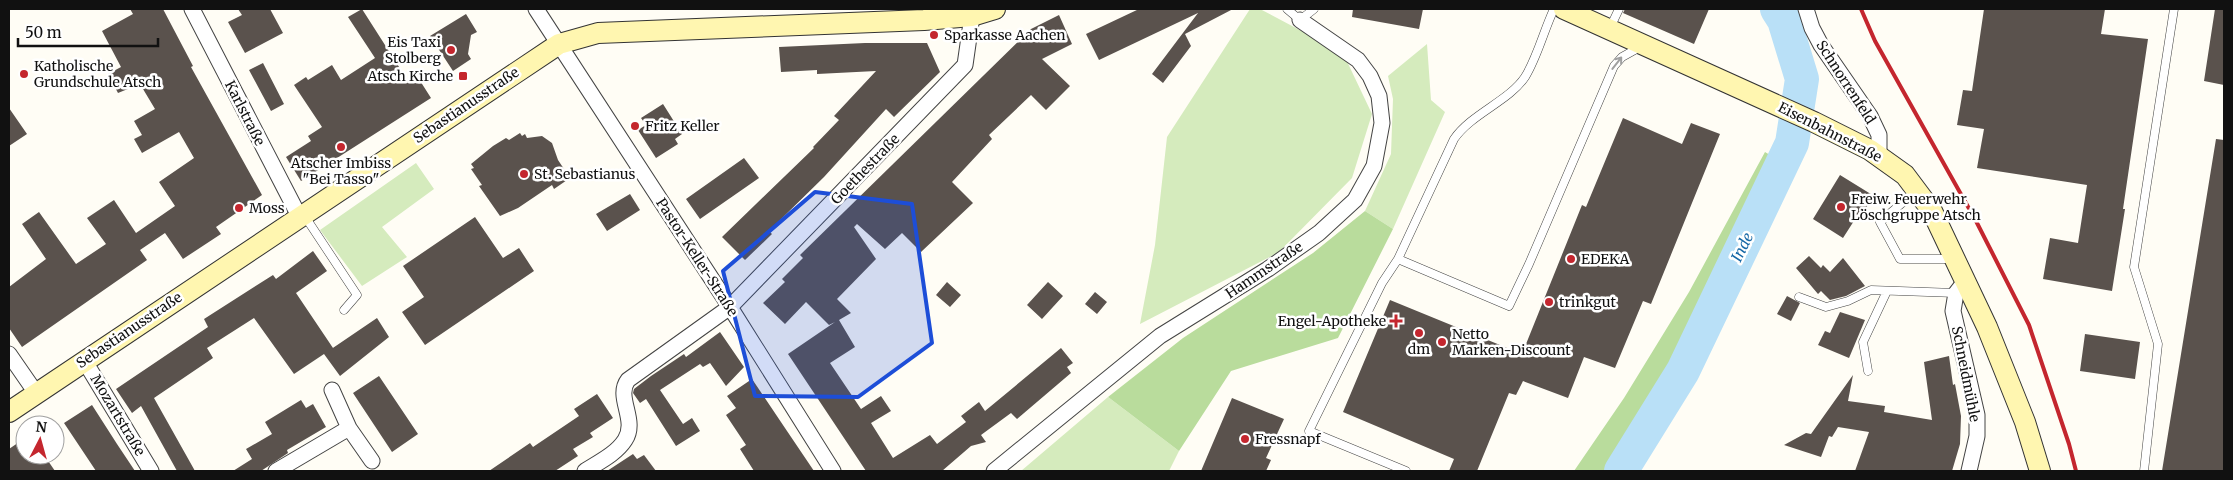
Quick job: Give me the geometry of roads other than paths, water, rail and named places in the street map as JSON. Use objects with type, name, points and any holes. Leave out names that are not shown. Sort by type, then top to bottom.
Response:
[{"type":"main road","name":"Sebastianusstraße","points":[[9,412],[84,360],[559,44],[598,33],[924,20],[972,16],[995,9]]},
{"type":"main road","name":"Eisenbahnstraße","points":[[1564,9],[1814,122],[1879,156],[1905,175],[1932,212],[1956,259],[1961,287],[2007,375],[2025,422],[2040,471]]},
{"type":"street","name":"Karlstraße","points":[[192,9],[301,215]]},
{"type":"street","name":"Pastor-Keller-Straße","points":[[536,9],[730,307],[833,471]]},
{"type":"street","name":"Schnorrenfeld","points":[[1806,9],[1812,28],[1821,45],[1870,116],[1879,135],[1879,156]]},
{"type":"street","name":"Goethestraße","points":[[585,471],[615,451],[625,440],[630,429],[630,418],[623,390],[628,380],[730,307],[965,65],[972,16]]},
{"type":"street","name":"Hammstraße","points":[[994,471],[1160,336],[1282,259],[1319,233],[1355,200],[1374,166],[1382,123],[1379,96],[1370,76],[1358,60],[1300,20]]},
{"type":"street","name":"Schneidmühle","points":[[1961,287],[1953,311],[1977,415],[1977,436],[1969,471]]},
{"type":"street","points":[[9,354],[36,393]]},
{"type":"street","name":"Mozartstraße","points":[[84,360],[151,471]]},
{"type":"street","points":[[332,390],[349,428],[372,461]]},
{"type":"street","points":[[276,471],[349,428]]},
{"type":"lane","points":[[1287,9],[1300,20],[1314,9]]},
{"type":"lane","points":[[1406,471],[1309,430],[1382,283],[1398,260],[1454,139],[1460,131],[1504,97],[1524,78],[1554,9]]},
{"type":"lane","points":[[1609,30],[1619,9]]},
{"type":"lane","points":[[2144,471],[2158,344],[2134,267],[2174,9]]},
{"type":"lane","points":[[1398,260],[1509,306],[1614,66],[1632,50],[1644,46]]},
{"type":"lane","points":[[1917,190],[1880,222],[1900,259],[1956,259]]},
{"type":"lane","points":[[301,215],[357,295],[344,310]]},
{"type":"lane","points":[[1799,297],[1826,307],[1848,301],[1872,290],[1887,291],[1961,287]]},
{"type":"lane","points":[[1868,372],[1863,342],[1887,291]]},
{"type":"waterway","name":"Inde","points":[[1621,471],[1683,371],[1792,143],[1802,79],[1784,20],[1777,9]]},
{"type":"railway","points":[[1861,9],[1875,41],[1976,221],[2029,325],[2069,444],[2076,471]]},
{"type":"place","name":"Sparkasse Aachen","points":[[934,35]]},
{"type":"place","name":"Eis Taxi Stolberg","points":[[451,50]]},
{"type":"place","name":"Katholische Grundschule Atsch","points":[[24,74]]},
{"type":"place","name":"Atsch Kirche","points":[[463,76]]},
{"type":"place","name":"Fritz Keller","points":[[635,126]]},
{"type":"place","name":"Atscher Imbiss \"Bei Tasso\"","points":[[341,147]]},
{"type":"place","name":"St. Sebastianus","points":[[524,174]]},
{"type":"place","name":"Freiw. Feuerwehr Löschgruppe Atsch","points":[[1841,207]]},
{"type":"place","name":"Moss","points":[[239,208]]},
{"type":"place","name":"EDEKA","points":[[1571,259]]},
{"type":"place","name":"trinkgut","points":[[1549,302]]},
{"type":"place","name":"Engel-Apotheke","points":[[1396,321]]},
{"type":"place","name":"dm","points":[[1419,333]]},
{"type":"place","name":"Netto Marken-Discount","points":[[1442,342]]},
{"type":"place","name":"Fressnapf","points":[[1245,439]]}]
